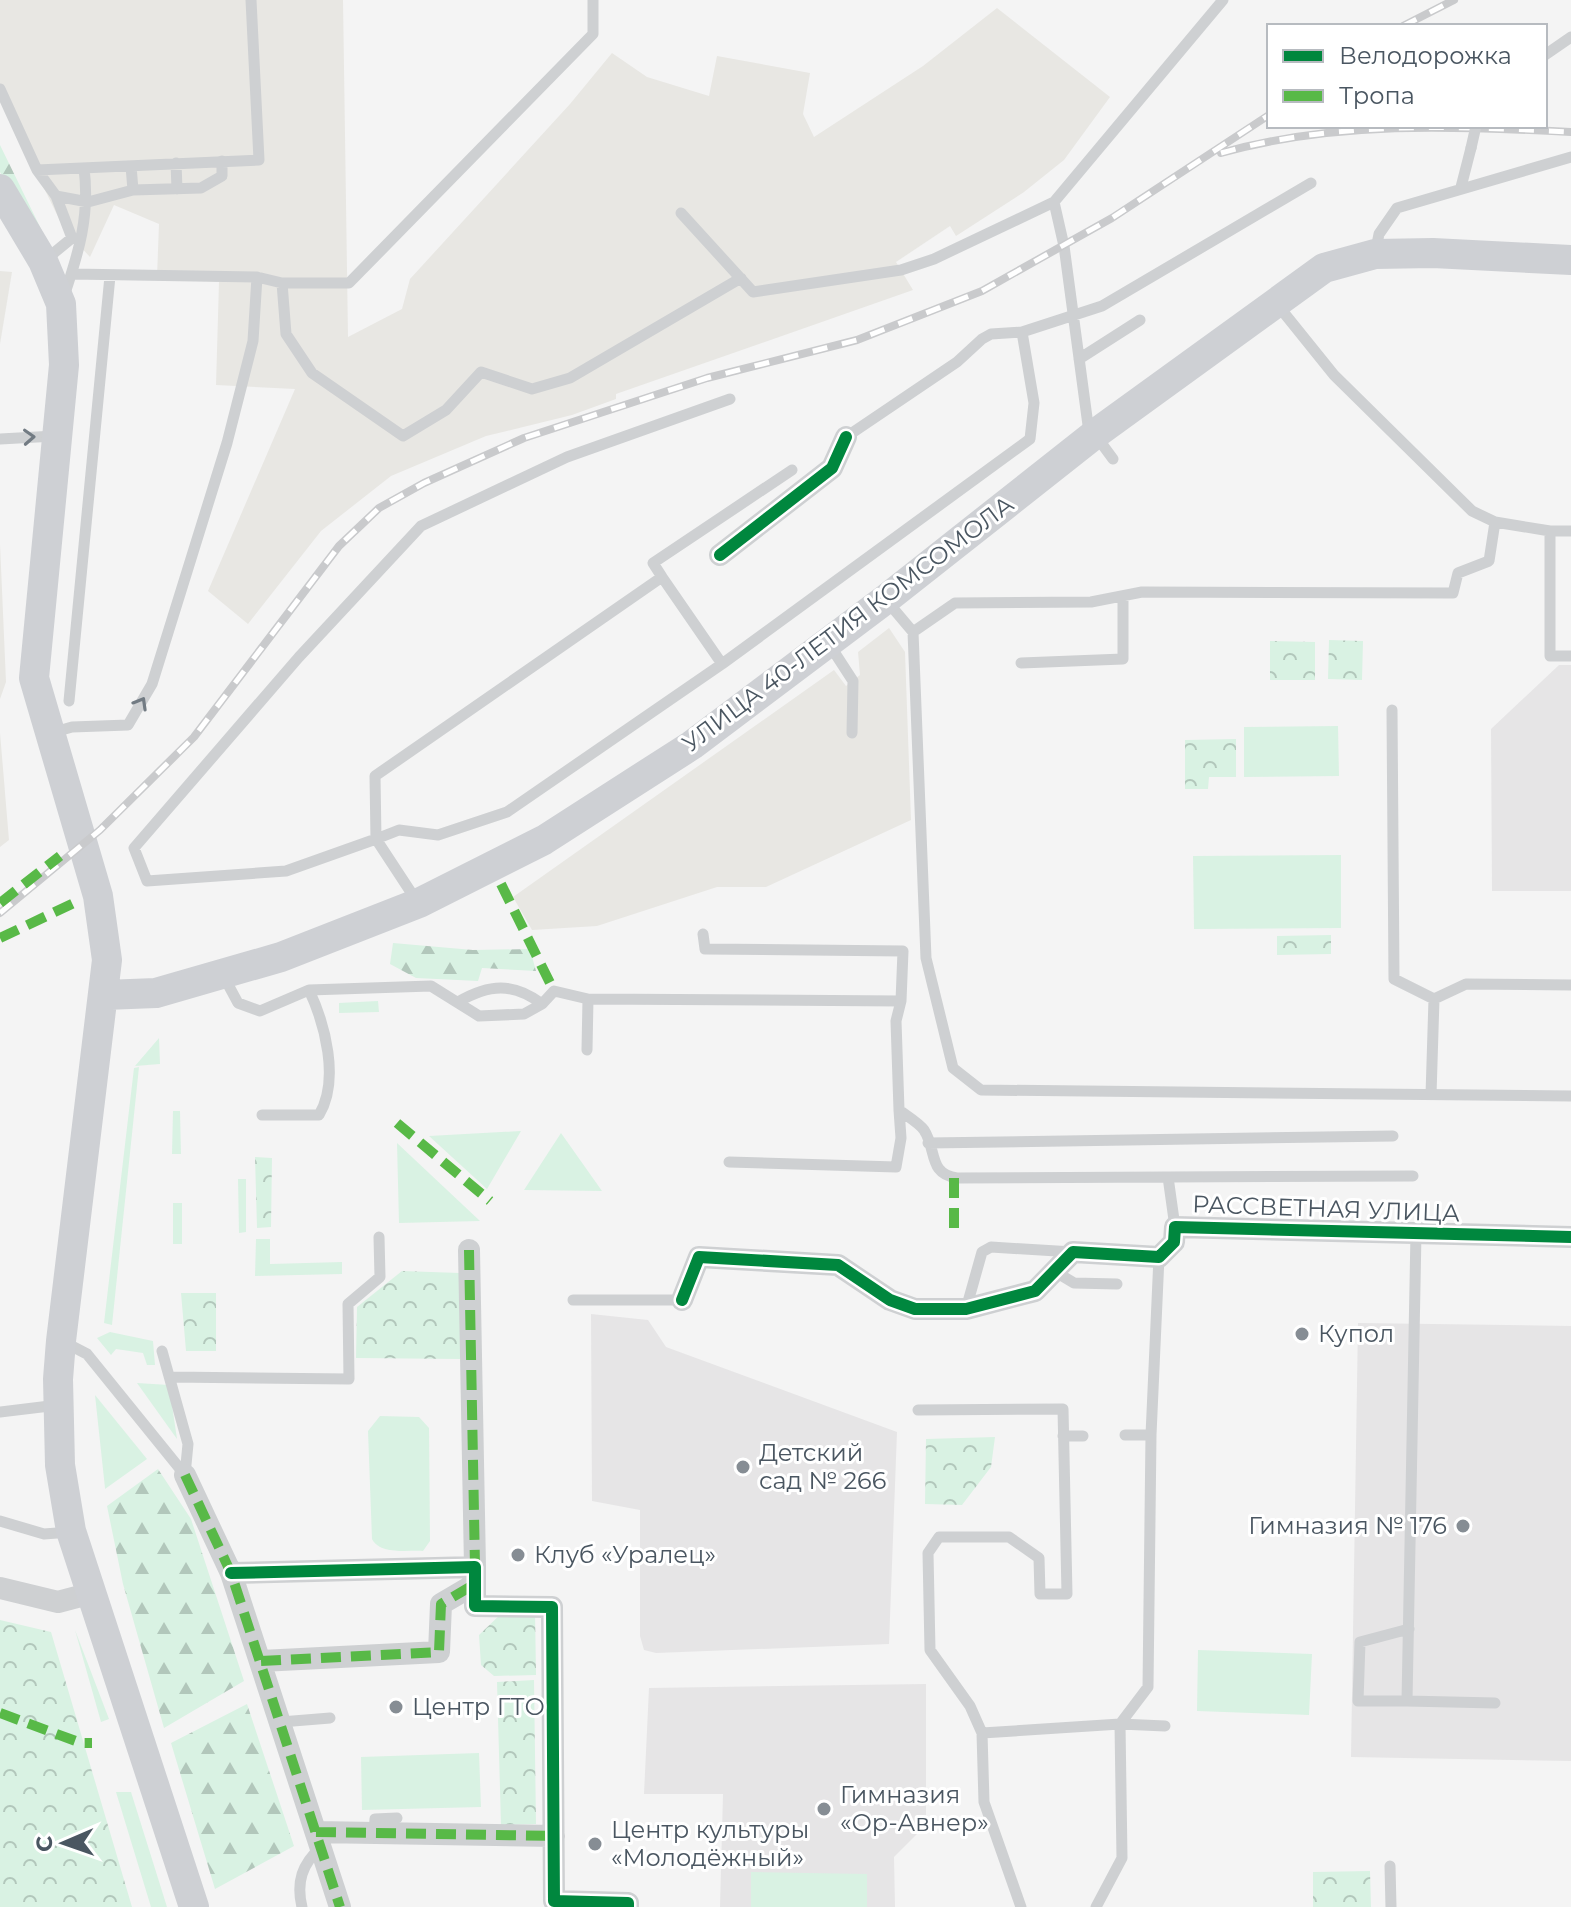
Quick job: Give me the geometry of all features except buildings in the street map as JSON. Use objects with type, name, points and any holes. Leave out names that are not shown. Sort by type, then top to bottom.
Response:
[{"type":"main road","points":[[0,189],[43,261],[61,304],[64,365],[34,678],[98,896],[107,960],[61,1341],[60,1465],[71,1531],[194,1907]]},
{"type":"main road","name":"УЛИЦА 40-ЛЕТИЯ КОМСОМОЛА","points":[[105,995],[156,993],[224,975],[419,903],[487,872],[544,840],[692,745],[886,599],[1095,434],[1324,268],[1375,254],[1433,253],[1571,260]]},
{"type":"street","points":[[720,555],[832,468],[846,437]]},
{"type":"street","name":"РАССВЕТНАЯ УЛИЦА","points":[[1159,1257],[1174,1242],[1175,1227],[1571,1237]]},
{"type":"street","points":[[469,1250],[475,1606],[552,1607],[554,1901],[628,1903],[628,1907]]},
{"type":"street","points":[[682,1300],[699,1257],[838,1265],[890,1300],[915,1309],[966,1309],[1035,1291],[1073,1252],[1159,1257]]},
{"type":"street","points":[[185,1475],[231,1573],[340,1907]]},
{"type":"street","points":[[231,1573],[475,1576]]},
{"type":"street","points":[[261,1661],[439,1652],[441,1604],[475,1576]]},
{"type":"street","points":[[0,1588],[58,1602],[92,1593]]},
{"type":"street","points":[[319,1839],[374,1833],[554,1836]]},
{"type":"lane","points":[[37,170],[259,160],[251,0]]},
{"type":"lane","points":[[72,274],[257,277],[282,283],[349,283],[593,34],[593,0]]},
{"type":"lane","points":[[681,213],[753,292],[901,270],[934,259],[1054,202],[1223,0]]},
{"type":"lane","points":[[1547,54],[1571,37]]},
{"type":"lane","points":[[0,89],[37,170],[56,196],[72,238],[43,261]]},
{"type":"lane","points":[[1461,187],[1476,128]]},
{"type":"lane","points":[[1375,254],[1379,234],[1397,208],[1571,157]]},
{"type":"lane","points":[[56,196],[88,202],[133,190],[201,188],[222,176],[222,161]]},
{"type":"lane","points":[[176,163],[177,189]]},
{"type":"lane","points":[[131,166],[133,190]]},
{"type":"lane","points":[[61,304],[81,248],[88,202],[84,168]]},
{"type":"lane","points":[[846,437],[957,362],[991,334],[1022,332],[1102,306],[1311,183]]},
{"type":"lane","points":[[1054,202],[1088,425],[1113,459]]},
{"type":"lane","points":[[69,701],[110,276]]},
{"type":"lane","points":[[48,733],[72,727],[128,725],[152,684],[227,443],[253,341],[257,277]]},
{"type":"lane","points":[[282,283],[286,334],[312,373],[403,436],[446,410],[481,372],[532,389],[570,378],[741,278]]},
{"type":"lane","points":[[1275,302],[1334,375],[1472,511],[1495,522],[1550,531],[1571,531]]},
{"type":"lane","points":[[1079,359],[1140,320]]},
{"type":"lane","points":[[730,399],[567,457],[421,526],[299,657],[134,848],[147,881],[286,871],[399,830],[438,835],[507,812],[722,664],[1030,439],[1034,403],[1022,332]]},
{"type":"lane","points":[[0,439],[57,436]]},
{"type":"lane","points":[[722,664],[653,563],[792,470]]},
{"type":"lane","points":[[913,632],[955,603],[1091,602],[1142,592],[1453,593],[1458,573],[1489,561],[1495,522]]},
{"type":"lane","points":[[1550,531],[1550,656],[1571,656]]},
{"type":"lane","points":[[419,903],[376,839],[375,776],[662,577]]},
{"type":"lane","points":[[1021,663],[1123,659],[1123,596]]},
{"type":"lane","points":[[886,599],[913,632],[926,958],[953,1068],[981,1090],[1571,1096]]},
{"type":"lane","points":[[828,643],[853,681],[852,733]]},
{"type":"lane","points":[[1392,710],[1394,979],[1434,999]]},
{"type":"lane","points":[[703,934],[705,949],[903,951],[901,1001],[896,1021],[901,1138],[896,1167],[729,1162]]},
{"type":"lane","points":[[224,975],[238,1003],[260,1011],[309,990],[431,986],[479,1016],[524,1014],[542,1004],[554,991],[588,999],[901,1001]]},
{"type":"lane","points":[[1434,999],[1466,984],[1571,985]]},
{"type":"lane","points":[[458,1002],[481,988],[524,990],[542,1004]]},
{"type":"lane","points":[[262,1115],[319,1115],[328,1100],[324,1023],[309,990]]},
{"type":"lane","points":[[587,1050],[588,999]]},
{"type":"lane","points":[[1431,1095],[1434,999]]},
{"type":"lane","points":[[899,1110],[923,1129],[934,1164],[943,1175],[954,1178],[1413,1176]]},
{"type":"lane","points":[[928,1143],[1393,1136]]},
{"type":"lane","points":[[1168,1177],[1175,1227]]},
{"type":"lane","points":[[1407,1701],[1416,1233]]},
{"type":"lane","points":[[171,1377],[349,1379],[348,1304],[380,1277],[379,1237]]},
{"type":"lane","points":[[966,1309],[982,1252],[991,1247],[1073,1252]]},
{"type":"lane","points":[[1096,1907],[1122,1858],[1120,1724],[1148,1687],[1151,1435],[1159,1257]]},
{"type":"lane","points":[[1054,1271],[1074,1283],[1117,1284]]},
{"type":"lane","points":[[573,1300],[682,1300]]},
{"type":"lane","points":[[61,1341],[87,1354],[185,1475]]},
{"type":"lane","points":[[162,1351],[188,1444],[185,1475]]},
{"type":"lane","points":[[0,1412],[59,1405]]},
{"type":"lane","points":[[918,1410],[1063,1409],[1067,1594],[1040,1594],[1039,1558],[1009,1537],[939,1537],[928,1553],[930,1650],[970,1706],[982,1733],[984,1802],[1021,1907]]},
{"type":"lane","points":[[1125,1435],[1151,1435]]},
{"type":"lane","points":[[1063,1436],[1083,1436]]},
{"type":"lane","points":[[0,1521],[44,1534],[71,1531]]},
{"type":"lane","points":[[1409,1629],[1360,1642],[1358,1701],[1495,1703]]},
{"type":"lane","points":[[281,1722],[330,1718]]},
{"type":"lane","points":[[982,1733],[1120,1724],[1165,1726]]},
{"type":"lane","points":[[374,1833],[375,1819],[397,1818]]},
{"type":"lane","points":[[302,1907],[299,1887],[302,1869],[319,1839]]},
{"type":"lane","points":[[1390,1866],[1391,1907]]},
{"type":"shaded area","points":[[0,0],[343,0],[348,337],[402,309],[410,279],[570,104],[612,53],[647,77],[709,96],[717,56],[810,73],[803,114],[814,137],[923,66],[997,8],[1110,97],[1064,160],[1024,192],[956,236],[950,226],[896,262],[913,290],[616,394],[616,399],[572,415],[486,436],[391,476],[321,531],[248,624],[208,591],[295,389],[216,385],[219,282],[157,277],[159,224],[114,205],[90,257],[64,229],[0,98]]},
{"type":"shaded area","points":[[0,271],[12,272],[0,344]]},
{"type":"shaded area","points":[[0,544],[6,682],[0,699]]},
{"type":"shaded area","points":[[889,628],[905,652],[911,820],[766,887],[717,887],[597,926],[532,930],[513,897],[834,670],[846,686],[860,675],[858,652]]},
{"type":"shaded area","points":[[1559,665],[1571,665],[1571,891],[1492,891],[1491,729]]},
{"type":"shaded area","points":[[0,733],[9,840],[0,847]]},
{"type":"shaded area","name":"Детский сад № 266","points":[[591,1314],[648,1320],[666,1347],[897,1432],[889,1644],[656,1653],[644,1650],[640,1636],[640,1510],[592,1501]]},
{"type":"shaded area","name":"Гимназия № 176","points":[[1358,1323],[1571,1326],[1571,1761],[1351,1757]]},
{"type":"shaded area","name":"Гимназия «Ор-Авнер»","points":[[926,1684],[926,1825],[894,1857],[895,1907],[720,1907],[723,1794],[644,1794],[649,1688]]},
{"type":"green space","points":[[0,145],[42,231],[32,235],[0,172]]},
{"type":"green space","points":[[1329,640],[1363,641],[1362,680],[1328,679]]},
{"type":"green space","points":[[1270,641],[1315,642],[1315,680],[1270,680]]},
{"type":"green space","points":[[1338,726],[1339,776],[1244,777],[1244,727]]},
{"type":"green space","points":[[1236,739],[1236,777],[1209,777],[1208,789],[1185,789],[1185,740]]},
{"type":"green space","points":[[1341,855],[1341,928],[1194,929],[1193,856]]},
{"type":"green space","points":[[1331,935],[1331,954],[1277,955],[1277,936]]},
{"type":"green space","points":[[393,943],[473,950],[530,949],[536,971],[482,968],[478,981],[416,978],[390,964]]},
{"type":"green space","points":[[378,1001],[379,1012],[339,1013],[339,1003]]},
{"type":"green space","points":[[159,1038],[160,1064],[135,1066]]},
{"type":"green space","points":[[139,1067],[112,1325],[104,1323],[134,1068]]},
{"type":"green space","points":[[173,1111],[180,1111],[181,1154],[172,1154]]},
{"type":"green space","points":[[521,1131],[487,1189],[429,1136]]},
{"type":"green space","points":[[561,1133],[602,1191],[524,1190]]},
{"type":"green space","points":[[397,1143],[480,1221],[399,1223]]},
{"type":"green space","points":[[255,1157],[272,1158],[271,1227],[257,1228]]},
{"type":"green space","points":[[238,1179],[246,1179],[246,1232],[239,1233]]},
{"type":"green space","points":[[173,1203],[182,1203],[182,1244],[173,1244]]},
{"type":"green space","points":[[256,1239],[270,1239],[270,1264],[342,1262],[342,1274],[255,1276]]},
{"type":"green space","points":[[402,1271],[460,1273],[460,1359],[356,1358],[357,1307]]},
{"type":"green space","points":[[181,1293],[216,1293],[216,1351],[186,1351]]},
{"type":"green space","points":[[110,1332],[153,1341],[155,1365],[147,1365],[143,1353],[116,1349],[111,1355],[97,1338]]},
{"type":"green space","points":[[137,1383],[169,1385],[177,1439]]},
{"type":"green space","points":[[95,1395],[147,1459],[105,1489],[105,1488]]},
{"type":"green space","points":[[380,1416],[419,1417],[429,1428],[430,1541],[423,1551],[387,1550],[372,1539],[368,1431]]},
{"type":"green space","points":[[995,1437],[991,1467],[962,1505],[925,1504],[926,1439]]},
{"type":"green space","points":[[158,1469],[191,1519],[244,1681],[164,1728],[123,1584],[107,1506]]},
{"type":"green space","points":[[535,1610],[536,1675],[494,1676],[481,1665],[479,1635],[504,1611]]},
{"type":"green space","points":[[0,1620],[51,1632],[132,1907],[0,1907]]},
{"type":"green space","points":[[75,1630],[109,1719],[101,1722]]},
{"type":"green space","points":[[1198,1650],[1312,1654],[1309,1715],[1197,1711]]},
{"type":"green space","points":[[534,1680],[536,1824],[501,1825],[497,1682]]},
{"type":"green space","points":[[247,1704],[294,1846],[215,1889],[171,1743]]},
{"type":"green space","points":[[479,1753],[481,1807],[362,1810],[361,1757]]},
{"type":"green space","points":[[116,1792],[131,1792],[167,1907],[151,1907]]},
{"type":"green space","points":[[1370,1871],[1371,1907],[1313,1907],[1313,1872]]},
{"type":"green space","points":[[751,1872],[867,1874],[867,1907],[751,1907]]},
{"type":"railway","points":[[1407,24],[1454,0]]},
{"type":"railway","points":[[0,913],[100,830],[194,737],[339,546],[379,508],[424,483],[524,438],[707,378],[857,340],[982,291],[1112,218],[1267,116]]},
{"type":"railway","points":[[1221,153],[1307,135],[1395,128],[1571,132]]},
{"type":"marked path","points":[[0,903],[60,856]]},
{"type":"marked path","points":[[501,884],[554,991]]},
{"type":"marked path","points":[[0,938],[74,903]]},
{"type":"marked path","points":[[397,1123],[490,1201]]},
{"type":"marked path","points":[[954,1178],[954,1232]]},
{"type":"marked path","points":[[469,1250],[475,1567]]},
{"type":"marked path","points":[[185,1475],[231,1573],[340,1907]]},
{"type":"marked path","points":[[261,1661],[439,1652],[441,1604],[475,1584]]},
{"type":"marked path","points":[[0,1713],[81,1743],[92,1743]]},
{"type":"marked path","points":[[316,1832],[554,1836]]},
{"type":"cycle path","points":[[720,555],[832,468],[846,437]]},
{"type":"cycle path","points":[[682,1300],[699,1257],[838,1265],[890,1300],[915,1309],[966,1309],[1035,1291],[1073,1252],[1159,1257],[1174,1242],[1175,1227],[1571,1237]]},
{"type":"cycle path","points":[[231,1573],[475,1567],[475,1606],[552,1607],[554,1901],[628,1903],[628,1907]]},
{"type":"place","name":"Купол","points":[[1302,1334]]},
{"type":"place","name":"Детский сад № 266","points":[[743,1467]]},
{"type":"place","name":"Гимназия № 176","points":[[1463,1526]]},
{"type":"place","name":"Клуб «Уралец»","points":[[518,1555]]},
{"type":"place","name":"Центр ГТО","points":[[396,1707]]},
{"type":"place","name":"Гимназия «Ор-Авнер»","points":[[824,1809]]},
{"type":"place","name":"Центр культуры «Молодёжный»","points":[[595,1844]]}]
